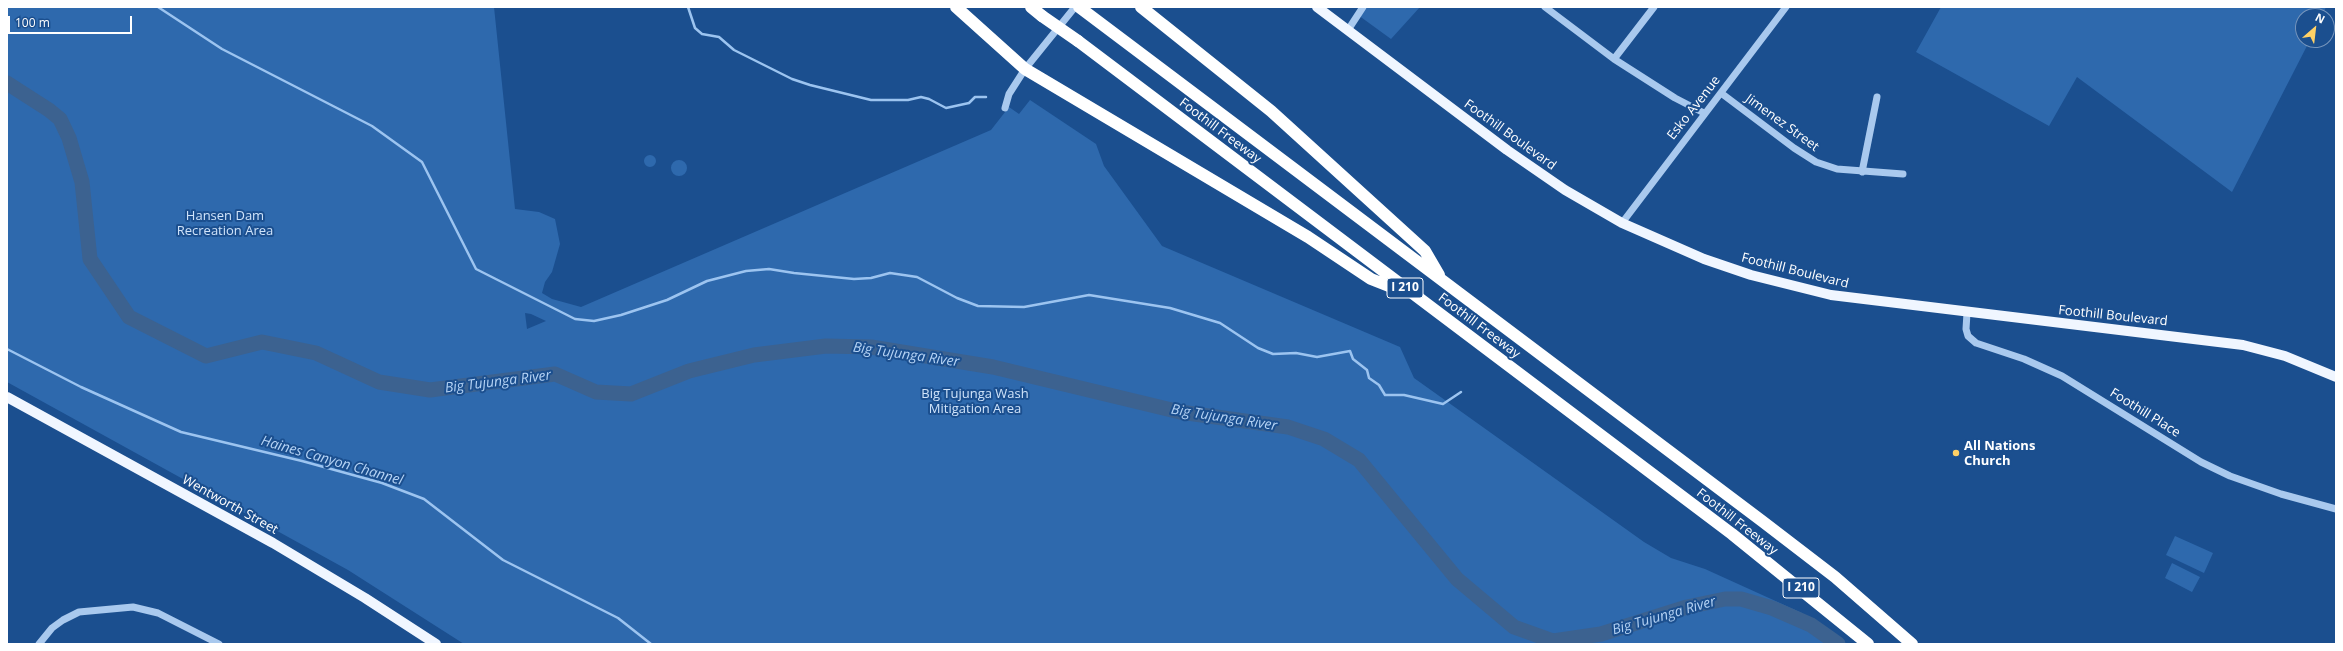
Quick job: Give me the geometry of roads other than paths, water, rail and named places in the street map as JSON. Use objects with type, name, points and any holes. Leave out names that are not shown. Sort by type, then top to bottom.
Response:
[{"type":"highway","points":[[956,7],[1025,69],[1308,238],[1371,279],[1418,298]]},
{"type":"highway","name":"Foothill Freeway","points":[[1031,7],[1732,534],[1868,644]]},
{"type":"highway","name":"Foothill Freeway","points":[[1079,7],[1802,552],[1865,602],[1912,644]]},
{"type":"highway","points":[[1141,7],[1271,111],[1425,251],[1441,279]]},
{"type":"main road","name":"Foothill Boulevard","points":[[1318,7],[1507,150],[1565,190],[1622,223],[1704,259],[1773,281],[1831,295],[1968,313],[2242,345],[2291,358],[2336,377]]},
{"type":"main road","name":"Wentworth Street","points":[[7,397],[273,543],[365,598],[436,644]]},
{"type":"street","points":[[1005,108],[1010,94],[1025,69],[1075,7]]},
{"type":"street","points":[[1348,30],[1363,7]]},
{"type":"street","points":[[1545,7],[1614,59],[1675,98],[1704,113]]},
{"type":"street","points":[[1614,59],[1654,7]]},
{"type":"street","name":"Esko Avenue","points":[[1622,223],[1704,113],[1721,93],[1786,7]]},
{"type":"street","name":"Jimenez Street","points":[[1721,93],[1805,156],[1836,169],[1903,174]]},
{"type":"street","points":[[1862,172],[1877,97]]},
{"type":"street","name":"Foothill Place","points":[[1968,313],[1966,329],[1968,336],[1976,343],[2024,359],[2062,376],[2201,462],[2230,476],[2281,494],[2336,509]]},
{"type":"street","points":[[39,644],[52,628],[62,620],[79,612],[133,607],[158,613],[219,644]]},
{"type":"waterway","points":[[158,7],[222,49],[372,126],[422,162],[476,269],[575,319],[594,321],[621,315],[667,300],[707,281],[746,271],[769,269],[854,279],[871,278],[890,273],[917,277],[957,298],[978,306],[1024,307],[1089,295],[1170,308],[1220,323],[1258,348],[1273,354],[1296,353],[1317,357],[1350,351],[1353,359],[1367,370],[1369,378],[1379,385],[1385,395],[1404,395],[1443,404],[1461,392]]},
{"type":"waterway","points":[[688,7],[695,28],[702,34],[719,37],[734,50],[792,79],[810,85],[871,100],[908,100],[921,97],[929,99],[946,108],[969,103],[975,97],[986,97]]},
{"type":"waterway","name":"Big Tujunga River","points":[[7,83],[49,110],[60,119],[69,138],[82,182],[90,259],[129,317],[206,356],[262,342],[316,353],[379,382],[430,390],[555,374],[596,392],[631,394],[689,371],[754,355],[826,346],[871,347],[993,367],[1180,412],[1288,427],[1324,439],[1359,460],[1457,579],[1514,627],[1553,641],[1601,634],[1687,607],[1725,599],[1741,599],[1772,608],[1811,625],[1838,644]]},
{"type":"waterway","name":"Haines Canyon Channel","points":[[7,349],[81,387],[181,432],[302,461],[382,483],[424,499],[503,560],[618,618],[651,644]]},
{"type":"place","name":"All Nations Church","points":[[1956,453]]},
{"type":"park label","name":"Hansen Dam Recreation Area","points":[[225,224]]},
{"type":"park label","name":"Big Tujunga Wash Mitigation Area","points":[[975,402]]}]
